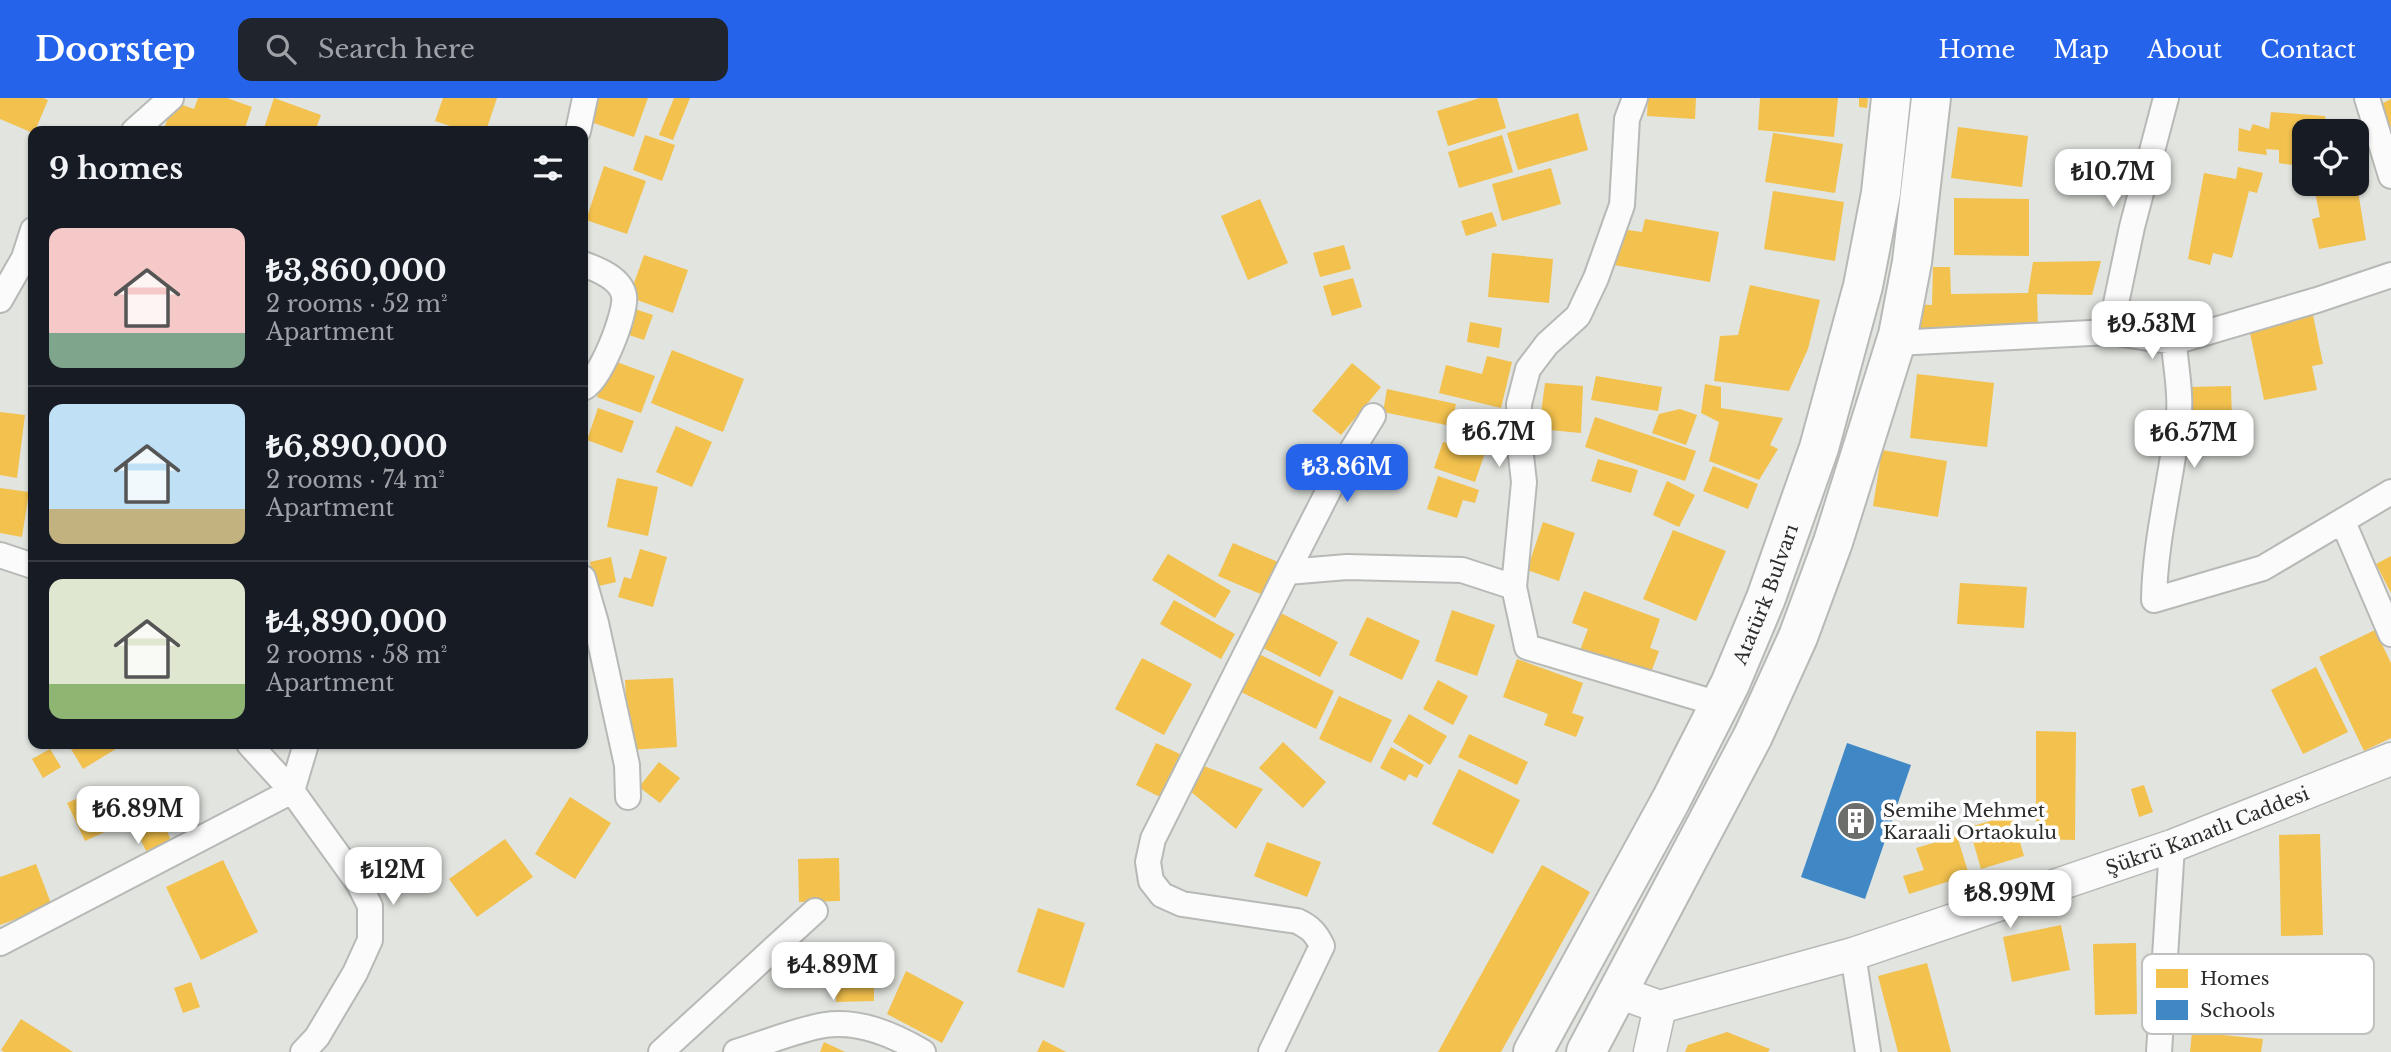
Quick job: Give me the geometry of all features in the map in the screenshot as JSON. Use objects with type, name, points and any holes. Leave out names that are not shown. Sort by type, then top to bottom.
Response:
[{"type":"highway","name":"Atatürk Bulvarı","points":[[1533,1052],[1671,800],[1719,704],[1766,598],[1819,448],[1863,286],[1881,193],[1891,98]]},
{"type":"highway","points":[[1586,1052],[1728,788],[1779,682],[1833,542],[1895,343],[1912,262],[1931,98]]},
{"type":"highway","points":[[1578,969],[1618,992]]},
{"type":"street","points":[[140,126],[171,98]]},
{"type":"street","points":[[579,126],[585,98]]},
{"type":"street","points":[[1634,98],[1628,119],[1622,205],[1596,278],[1578,316],[1547,344],[1528,369],[1519,404],[1524,482],[1514,587],[1527,647],[1719,704]]},
{"type":"street","points":[[2110,332],[2132,227],[2166,98]]},
{"type":"street","points":[[2367,98],[2391,176]]},
{"type":"street","points":[[0,300],[24,258],[28,246]]},
{"type":"street","points":[[588,266],[603,271],[622,289],[625,298],[616,330],[598,374],[588,386]]},
{"type":"street","points":[[1895,343],[2110,332],[2174,342],[2391,275]]},
{"type":"street","points":[[2174,342],[2179,409],[2168,493],[2154,565],[2154,600],[2263,568],[2391,492]]},
{"type":"street","points":[[1271,1052],[1322,946],[1316,934],[1297,921],[1182,904],[1162,895],[1156,888],[1151,881],[1147,862],[1153,839],[1287,572],[1336,476],[1373,416]]},
{"type":"street","points":[[2343,522],[2391,634]]},
{"type":"street","points":[[0,555],[28,564]]},
{"type":"street","points":[[1287,572],[1347,567],[1462,570],[1514,587]]},
{"type":"street","points":[[588,595],[625,754],[628,797]]},
{"type":"street","points":[[254,749],[292,791],[359,884],[370,906],[370,940],[355,973],[317,1037],[303,1052]]},
{"type":"street","points":[[0,943],[292,791],[305,749]]},
{"type":"street","name":"Şükrü Kanatlı Caddesi","points":[[1660,1007],[1853,954],[2172,846],[2391,759]]},
{"type":"street","points":[[2165,954],[2172,846]]},
{"type":"street","points":[[661,1052],[815,911]]},
{"type":"street","points":[[1853,954],[1868,1052]]},
{"type":"street","points":[[1618,992],[1660,1007],[1650,1052]]},
{"type":"street","points":[[736,1052],[825,1025],[864,1026],[900,1039],[923,1052]]},
{"type":"street","points":[[2159,1052],[2160,1034]]},
{"type":"building: Homes","points":[[0,98],[48,100],[37,126],[28,126],[28,131],[0,119]]},
{"type":"building: Homes","points":[[198,98],[227,98],[252,107],[246,126],[165,126],[174,102],[194,109]]},
{"type":"building: Homes","points":[[274,98],[321,115],[317,126],[265,126]]},
{"type":"building: Homes","points":[[443,98],[497,98],[488,126],[450,126],[435,121]]},
{"type":"building: Homes","points":[[599,98],[648,98],[634,137],[591,122]]},
{"type":"building: Homes","points":[[674,98],[690,98],[673,140],[659,135]]},
{"type":"building: Homes","points":[[1480,98],[1497,98],[1506,128],[1448,146],[1437,111]]},
{"type":"building: Homes","points":[[1648,98],[1696,98],[1695,119],[1647,116]]},
{"type":"building: Homes","points":[[1760,98],[1838,98],[1834,137],[1758,130]]},
{"type":"building: Homes","points":[[1859,98],[1868,98],[1867,108],[1859,107]]},
{"type":"building: Homes","points":[[2391,99],[2391,128],[2379,105]]},
{"type":"building: Homes","points":[[2271,112],[2325,116],[2325,119],[2292,119],[2292,165],[2279,163],[2279,150],[2266,149],[2267,155],[2238,151],[2239,128],[2250,131],[2253,124],[2269,129]]},
{"type":"building: Homes","points":[[1578,113],[1588,150],[1518,170],[1507,133]]},
{"type":"building: Homes","points":[[1958,127],[2028,136],[2022,187],[1951,178]]},
{"type":"building: Homes","points":[[1773,133],[1843,144],[1835,193],[1765,182]]},
{"type":"building: Homes","points":[[645,135],[675,145],[662,181],[633,170]]},
{"type":"building: Homes","points":[[1502,135],[1513,172],[1459,188],[1448,152]]},
{"type":"building: Homes","points":[[604,166],[646,181],[627,234],[588,221]]},
{"type":"building: Homes","points":[[2238,167],[2263,173],[2257,193],[2249,191],[2232,258],[2213,253],[2210,265],[2188,259],[2204,173],[2236,179]]},
{"type":"building: Homes","points":[[1551,168],[1561,204],[1502,221],[1492,184]]},
{"type":"building: Homes","points":[[1773,191],[1844,202],[1835,261],[1764,249]]},
{"type":"building: Homes","points":[[2316,196],[2359,196],[2366,240],[2319,249],[2312,219],[2320,217]]},
{"type":"building: Homes","points":[[1954,198],[2029,199],[2029,256],[1954,255]]},
{"type":"building: Homes","points":[[1260,199],[1288,263],[1248,280],[1221,216]]},
{"type":"building: Homes","points":[[1492,212],[1497,226],[1466,236],[1461,221]]},
{"type":"building: Homes","points":[[1645,219],[1719,232],[1710,282],[1614,265],[1621,229],[1642,232]]},
{"type":"building: Homes","points":[[1344,245],[1351,269],[1320,277],[1313,253]]},
{"type":"building: Homes","points":[[1492,253],[1553,259],[1549,303],[1488,297]]},
{"type":"building: Homes","points":[[644,255],[688,270],[673,313],[629,297]]},
{"type":"building: Homes","points":[[2101,261],[2092,295],[2037,294],[2038,328],[1914,331],[1913,304],[1932,305],[1933,267],[1950,267],[1951,294],[2028,293],[2033,262]]},
{"type":"building: Homes","points":[[1353,278],[1362,307],[1332,316],[1323,286]]},
{"type":"building: Homes","points":[[1750,285],[1820,300],[1808,349],[1789,391],[1714,381],[1720,336],[1738,335]]},
{"type":"building: Homes","points":[[629,307],[653,315],[644,340],[620,332]]},
{"type":"building: Homes","points":[[2313,315],[2323,364],[2312,366],[2317,390],[2264,400],[2249,328]]},
{"type":"building: Homes","points":[[1470,322],[1502,328],[1499,348],[1467,342]]},
{"type":"building: Homes","points":[[672,350],[744,379],[723,432],[651,403]]},
{"type":"building: Homes","points":[[1487,356],[1512,362],[1501,408],[1439,393],[1446,365],[1482,374]]},
{"type":"building: Homes","points":[[611,360],[655,376],[641,413],[597,397]]},
{"type":"building: Homes","points":[[1352,363],[1381,387],[1341,435],[1312,411]]},
{"type":"building: Homes","points":[[1917,374],[1994,383],[1987,447],[1910,438]]},
{"type":"building: Homes","points":[[1596,376],[1662,387],[1658,411],[1591,400]]},
{"type":"building: Homes","points":[[1545,383],[1583,386],[1581,433],[1539,429]]},
{"type":"building: Homes","points":[[1705,384],[1721,387],[1721,408],[1783,418],[1770,445],[1778,449],[1759,480],[1709,461],[1719,422],[1701,413]]},
{"type":"building: Homes","points":[[2231,386],[2232,420],[2189,422],[2188,387]]},
{"type":"building: Homes","points":[[1387,389],[1456,404],[1451,426],[1383,412]]},
{"type":"building: Homes","points":[[598,408],[634,421],[622,453],[588,440]]},
{"type":"building: Homes","points":[[1680,409],[1697,415],[1686,445],[1652,433],[1659,414]]},
{"type":"building: Homes","points":[[0,412],[25,415],[17,478],[0,475]]},
{"type":"building: Homes","points":[[1595,417],[1696,451],[1685,481],[1585,447]]},
{"type":"building: Homes","points":[[676,426],[712,442],[692,487],[656,472]]},
{"type":"building: Homes","points":[[1452,429],[1489,441],[1475,482],[1434,468],[1443,442],[1447,443]]},
{"type":"building: Homes","points":[[1882,450],[1947,461],[1938,517],[1873,506]]},
{"type":"building: Homes","points":[[1598,459],[1638,470],[1631,493],[1591,481]]},
{"type":"building: Homes","points":[[1713,466],[1758,484],[1748,509],[1703,491]]},
{"type":"building: Homes","points":[[1438,476],[1479,490],[1475,503],[1463,500],[1457,518],[1427,509]]},
{"type":"building: Homes","points":[[617,478],[658,487],[648,536],[607,527]]},
{"type":"building: Homes","points":[[1667,481],[1695,495],[1679,527],[1653,515]]},
{"type":"building: Homes","points":[[0,488],[28,492],[22,537],[0,533]]},
{"type":"building: Homes","points":[[1543,522],[1575,533],[1559,581],[1527,570]]},
{"type":"building: Homes","points":[[1673,530],[1726,551],[1696,621],[1643,599]]},
{"type":"building: Homes","points":[[1233,543],[1278,562],[1263,595],[1218,576]]},
{"type":"building: Homes","points":[[640,549],[667,557],[653,607],[618,597],[624,577],[631,579]]},
{"type":"building: Homes","points":[[1168,554],[1231,591],[1215,618],[1152,580]]},
{"type":"building: Homes","points":[[2391,556],[2391,593],[2376,564]]},
{"type":"building: Homes","points":[[611,557],[616,582],[595,587],[590,562]]},
{"type":"building: Homes","points":[[1960,583],[2027,587],[2024,628],[1957,624]]},
{"type":"building: Homes","points":[[1584,591],[1660,619],[1650,648],[1659,651],[1649,678],[1579,653],[1588,629],[1572,623]]},
{"type":"building: Homes","points":[[1174,600],[1235,634],[1221,659],[1160,624]]},
{"type":"building: Homes","points":[[1275,610],[1338,642],[1320,677],[1257,645]]},
{"type":"building: Homes","points":[[1452,610],[1495,625],[1477,676],[1435,661]]},
{"type":"building: Homes","points":[[1367,617],[1420,641],[1402,680],[1349,655]]},
{"type":"building: Homes","points":[[2375,630],[2391,663],[2391,738],[2364,751],[2319,657]]},
{"type":"building: Homes","points":[[1253,651],[1334,691],[1316,729],[1235,689]]},
{"type":"building: Homes","points":[[1142,658],[1192,684],[1164,735],[1115,709]]},
{"type":"building: Homes","points":[[1517,659],[1583,683],[1572,713],[1584,717],[1576,737],[1544,725],[1548,714],[1503,697]]},
{"type":"building: Homes","points":[[2316,667],[2348,732],[2303,754],[2271,690]]},
{"type":"building: Homes","points":[[673,678],[677,747],[629,750],[625,680]]},
{"type":"building: Homes","points":[[1438,680],[1468,696],[1453,725],[1423,709]]},
{"type":"building: Homes","points":[[1339,696],[1392,720],[1371,763],[1319,739]]},
{"type":"building: Homes","points":[[1409,714],[1447,736],[1430,765],[1393,742]]},
{"type":"building: Homes","points":[[2036,731],[2076,732],[2075,840],[2036,839]]},
{"type":"building: Homes","points":[[1469,734],[1528,762],[1517,785],[1458,757]]},
{"type":"building: Homes","points":[[1283,742],[1326,782],[1303,808],[1259,768]]},
{"type":"building: Homes","points":[[1156,743],[1180,754],[1160,797],[1136,785]]},
{"type":"building: Homes","points":[[1391,747],[1424,765],[1417,778],[1409,774],[1405,781],[1380,768]]},
{"type":"building: Homes","points":[[50,749],[61,767],[43,778],[32,759]]},
{"type":"building: Homes","points":[[71,749],[116,749],[83,769]]},
{"type":"building: Homes","points":[[659,762],[680,778],[660,803],[639,787]]},
{"type":"building: Homes","points":[[1204,766],[1263,789],[1236,829],[1190,791]]},
{"type":"building: Homes","points":[[1459,769],[1520,800],[1493,854],[1432,824]]},
{"type":"building: Homes","points":[[2144,785],[2153,812],[2139,817],[2131,789]]},
{"type":"building: Homes","points":[[105,786],[122,824],[85,841],[67,803]]},
{"type":"building: Homes","points":[[570,797],[611,823],[575,879],[535,854]]},
{"type":"building: Homes","points":[[2012,815],[2024,856],[1981,869],[1969,827]]},
{"type":"building: Homes","points":[[160,816],[171,840],[146,851],[135,827]]},
{"type":"building: Homes","points":[[2320,834],[2323,935],[2281,936],[2279,835]]},
{"type":"building: Homes","points":[[1957,836],[1969,875],[1909,894],[1903,876],[1924,870],[1916,848]]},
{"type":"building: Homes","points":[[505,839],[533,877],[477,917],[449,879]]},
{"type":"building: Homes","points":[[1267,842],[1321,862],[1307,897],[1254,876]]},
{"type":"building: Homes","points":[[839,858],[840,901],[799,902],[798,859]]},
{"type":"building: Homes","points":[[223,860],[258,932],[201,960],[166,887]]},
{"type":"building: Homes","points":[[36,864],[52,906],[0,925],[0,877]]},
{"type":"building: Homes","points":[[1542,865],[1590,892],[1501,1052],[1438,1052]]},
{"type":"building: Homes","points":[[1038,908],[1085,923],[1064,988],[1017,972]]},
{"type":"building: Homes","points":[[2061,925],[2070,970],[2012,982],[2003,937]]},
{"type":"building: Homes","points":[[2136,943],[2137,1014],[2095,1015],[2093,944]]},
{"type":"building: Homes","points":[[1927,963],[1951,1052],[1898,1052],[1878,976]]},
{"type":"building: Homes","points":[[906,971],[964,1002],[942,1043],[887,1014]]},
{"type":"building: Homes","points":[[874,973],[874,1001],[836,1002],[836,974]]},
{"type":"building: Homes","points":[[191,982],[200,1007],[183,1013],[174,988]]},
{"type":"building: Homes","points":[[21,1019],[73,1052],[4,1052],[1,1050]]},
{"type":"building: Homes","points":[[1727,1032],[1770,1049],[1768,1052],[1685,1052],[1688,1045]]},
{"type":"building: Homes","points":[[2192,1034],[2263,1039],[2261,1052],[2190,1052]]},
{"type":"building: Homes","points":[[1043,1040],[1066,1052],[1037,1052]]},
{"type":"building: Homes","points":[[824,1042],[845,1052],[820,1052]]},
{"type":"building: Schools","name":"Semihe Mehmet Karaali Ortaokulu","points":[[1847,743],[1911,765],[1865,899],[1801,877]]},
{"type":"place","name":"Semihe Mehmet Karaali Ortaokulu","points":[[1856,821]]}]
